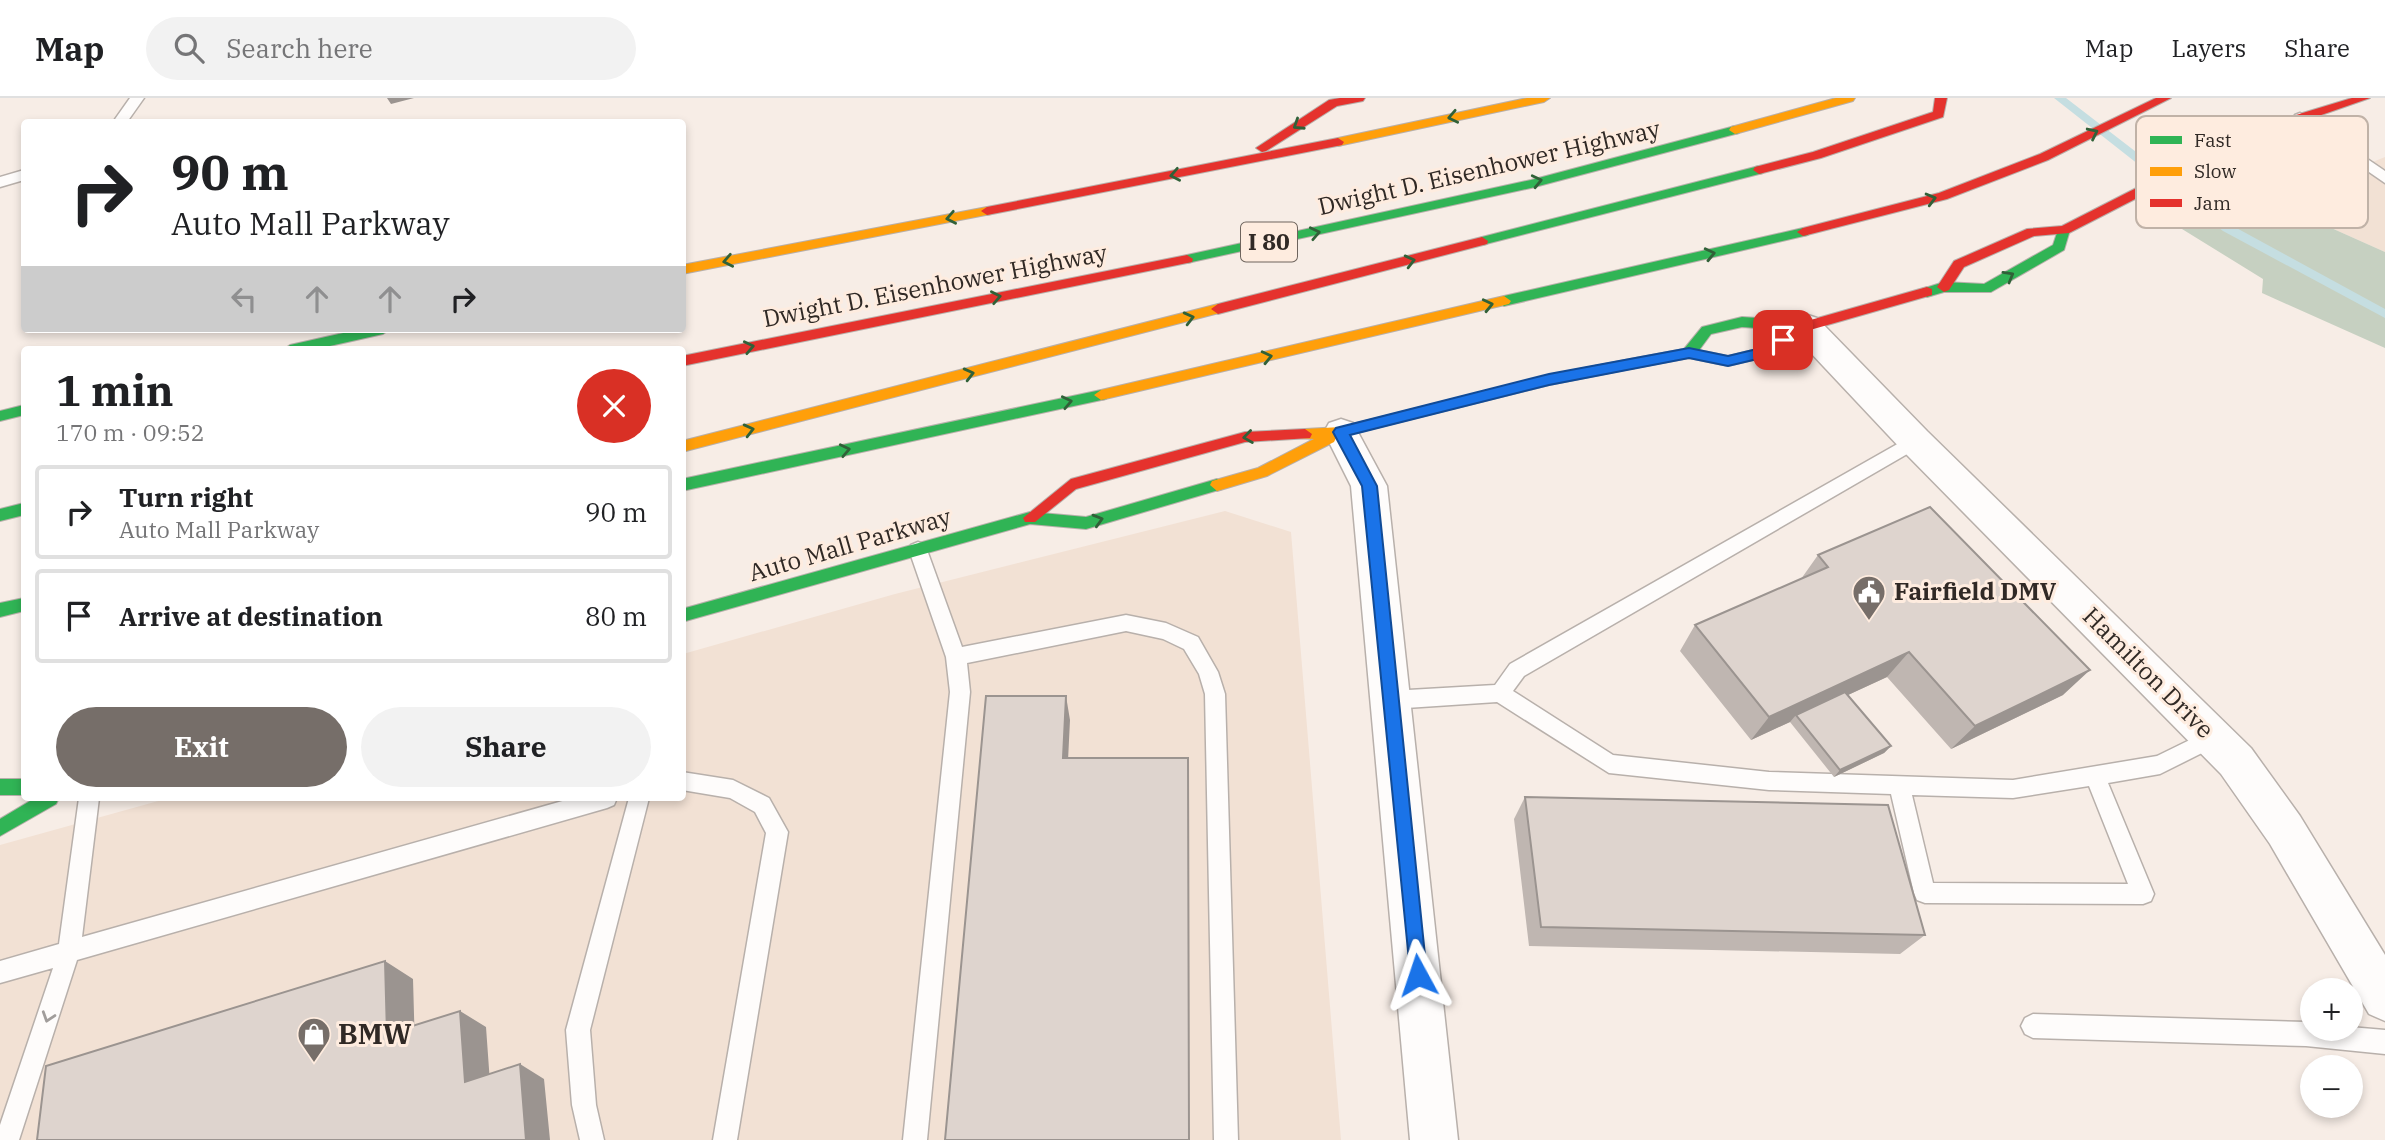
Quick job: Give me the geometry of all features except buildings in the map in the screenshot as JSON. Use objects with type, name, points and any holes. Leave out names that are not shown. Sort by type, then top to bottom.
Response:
[{"type":"main road","points":[[1242,162],[1334,103],[1359,98]]},
{"type":"main road","points":[[686,269],[1242,162],[1544,98]]},
{"type":"main road","name":"Dwight D. Eisenhower Highway","points":[[686,360],[1313,233],[1645,156],[1849,98]]},
{"type":"main road","points":[[686,446],[1816,155],[1939,114],[1941,98]]},
{"type":"main road","points":[[686,484],[1105,394],[1804,232],[1942,196],[2044,157],[2165,98]]},
{"type":"main road","name":"Auto Mall Parkway","points":[[2306,116],[2364,98]]},
{"type":"main road","name":"Auto Mall Parkway","points":[[1944,287],[1959,264],[2032,232],[2064,230],[2136,193]]},
{"type":"main road","name":"Auto Mall Parkway","points":[[1030,518],[1071,485],[1245,437],[1341,432],[1549,380],[1689,353],[1728,361],[1761,353],[1805,326],[1944,287],[1986,289],[2059,247],[2064,230]]},
{"type":"main road","name":"Auto Mall Parkway","points":[[1689,353],[1707,330],[1742,322],[1805,326]]},
{"type":"main road","points":[[308,346],[365,333]]},
{"type":"main road","points":[[0,416],[21,411]]},
{"type":"main road","name":"Auto Mall Parkway","points":[[686,615],[1030,518],[1086,523],[1262,472],[1341,432]]},
{"type":"main road","points":[[0,515],[21,510]]},
{"type":"main road","points":[[0,610],[21,606]]},
{"type":"main road","points":[[0,787],[21,787]]},
{"type":"main road","points":[[0,828],[45,801]]},
{"type":"street","name":"Hamilton Drive","points":[[1805,326],[1915,441],[2236,761],[2285,830],[2385,998]]},
{"type":"street","points":[[1341,432],[1369,486],[1434,1140]]},
{"type":"lane","points":[[122,119],[137,98]]},
{"type":"lane","points":[[2368,166],[2385,178]]},
{"type":"lane","points":[[0,182],[21,176]]},
{"type":"lane","points":[[1500,693],[1517,670],[1915,441]]},
{"type":"lane","points":[[915,1140],[960,692],[956,657],[918,550]]},
{"type":"lane","points":[[956,657],[1126,623],[1166,631],[1191,643],[1208,672],[1215,694],[1226,1140]]},
{"type":"lane","points":[[1391,700],[1500,693],[1609,764],[1769,780],[2013,789],[2160,765],[2213,738]]},
{"type":"lane","points":[[1899,785],[1925,893],[2143,894],[2095,776]]},
{"type":"lane","points":[[686,782],[733,789],[762,805],[777,832],[725,1140]]},
{"type":"lane","points":[[7,1140],[69,952],[89,801]]},
{"type":"lane","points":[[0,972],[597,801]]},
{"type":"lane","points":[[592,1140],[584,1105],[578,1030],[638,801]]},
{"type":"lane","points":[[2033,1026],[2305,1034],[2385,1042]]},
{"type":"shaded area","points":[[2385,157],[2385,252],[2331,228],[2368,228],[2368,164]]},
{"type":"shaded area","points":[[1225,511],[1291,532],[1341,1140],[0,1140],[0,845],[158,801],[686,801],[686,653],[895,594]]},
{"type":"green space","points":[[2331,228],[2385,252],[2385,348],[2262,293],[2263,279],[2182,229]]},
{"type":"waterway","points":[[2059,98],[2136,158]]},
{"type":"waterway","points":[[2227,228],[2385,314]]},
{"type":"traffic: fast","points":[[1187,259],[1531,184],[1735,130]]},
{"type":"traffic: fast","points":[[1482,241],[1759,170]]},
{"type":"traffic: fast","points":[[1927,292],[1944,287],[1986,289],[2059,247],[2064,230]]},
{"type":"traffic: fast","points":[[1504,301],[1803,232]]},
{"type":"traffic: fast","points":[[1689,353],[1707,330],[1742,322],[1805,326]]},
{"type":"traffic: fast","points":[[308,346],[365,333]]},
{"type":"traffic: fast","points":[[686,484],[1101,395]]},
{"type":"traffic: fast","points":[[0,416],[21,411]]},
{"type":"traffic: fast","points":[[686,615],[1030,518],[1086,523],[1217,485]]},
{"type":"traffic: fast","points":[[0,515],[21,510]]},
{"type":"traffic: fast","points":[[0,610],[21,606]]},
{"type":"traffic: fast","points":[[0,787],[21,787]]},
{"type":"traffic: fast","points":[[0,828],[45,801]]},
{"type":"traffic: slow","points":[[1338,142],[1544,98]]},
{"type":"traffic: slow","points":[[1735,130],[1849,98]]},
{"type":"traffic: slow","points":[[686,269],[987,211]]},
{"type":"traffic: slow","points":[[1101,395],[1504,301]]},
{"type":"traffic: slow","points":[[686,446],[1218,309]]},
{"type":"traffic: slow","points":[[1305,434],[1341,432],[1549,380],[1630,364]]},
{"type":"traffic: slow","points":[[1217,485],[1262,472],[1329,438]]},
{"type":"traffic: jam","points":[[1262,148],[1333,103],[1359,98]]},
{"type":"traffic: jam","points":[[1759,170],[1817,155],[1939,114],[1941,98]]},
{"type":"traffic: jam","points":[[1803,232],[1943,196],[2044,157],[2165,98]]},
{"type":"traffic: jam","points":[[2306,116],[2364,98]]},
{"type":"traffic: jam","points":[[987,211],[1338,142]]},
{"type":"traffic: jam","points":[[1944,287],[1959,264],[2032,232],[2064,230],[2136,193]]},
{"type":"traffic: jam","points":[[1218,309],[1482,241]]},
{"type":"traffic: jam","points":[[686,360],[1187,259]]},
{"type":"traffic: jam","points":[[1630,364],[1689,353],[1728,361],[1761,353],[1805,326],[1927,292]]},
{"type":"traffic: jam","points":[[1030,518],[1071,485],[1245,437],[1305,434]]},
{"type":"place","name":"Fairfield DMV","points":[[1869,622]]},
{"type":"place","name":"BMW","points":[[314,1064]]},
{"type":"route","points":[[1418,975],[1369,486],[1341,432],[1549,380],[1689,353],[1728,361],[1761,353],[1783,340]]}]
